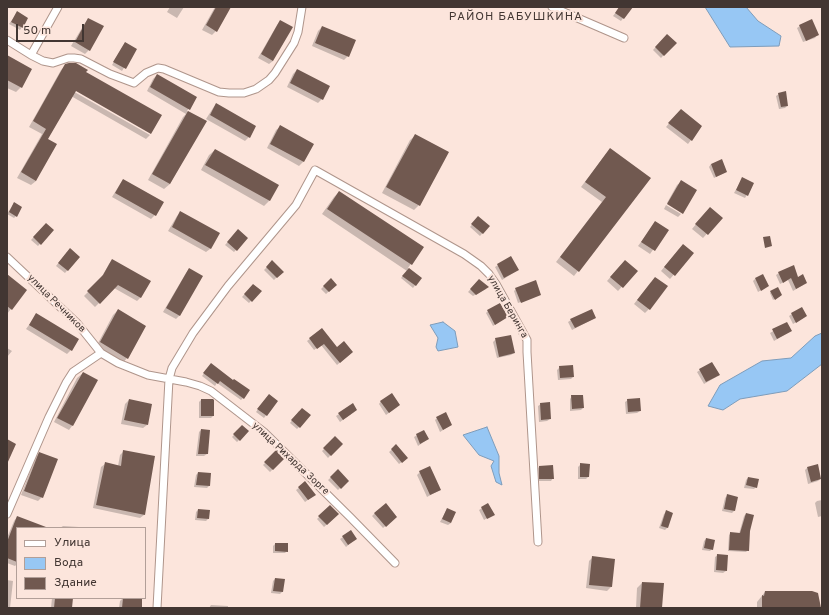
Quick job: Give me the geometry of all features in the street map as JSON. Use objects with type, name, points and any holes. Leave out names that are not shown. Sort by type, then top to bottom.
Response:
[{"type":"street","points":[[32,55],[58,7]]},
{"type":"street","points":[[7,40],[43,61],[53,63],[68,58],[81,59],[110,74],[134,83],[146,73],[158,68],[164,69],[220,92],[244,93],[256,89],[275,73],[294,42],[298,32],[302,7]]},
{"type":"street","points":[[552,7],[624,38]]},
{"type":"street","name":"улица Беринга","points":[[169,379],[172,368],[193,333],[228,286],[296,205],[315,170],[464,254],[481,266],[496,284],[527,340],[526,352],[538,542]]},
{"type":"street","name":"улица Речников","points":[[7,257],[77,323],[101,353],[118,363],[148,374],[169,379]]},
{"type":"street","points":[[7,514],[49,417],[66,383],[73,372],[101,353]]},
{"type":"street","points":[[157,608],[169,379]]},
{"type":"street","name":"улица Рихарда Зорге","points":[[169,379],[200,386],[211,391],[264,432],[345,511],[395,563]]},
{"type":"water","points":[[705,7],[746,7],[758,21],[781,36],[779,46],[730,47]]},
{"type":"water","points":[[443,322],[455,331],[458,347],[438,351],[436,347],[438,338],[430,325]]},
{"type":"water","points":[[822,333],[822,364],[787,391],[740,399],[723,410],[708,406],[720,385],[762,361],[791,358],[815,336]]},
{"type":"water","points":[[487,427],[499,456],[499,473],[502,485],[496,482],[491,466],[494,461],[479,455],[463,435]]},
{"type":"building","points":[[216,7],[231,7],[217,32],[206,25]]},
{"type":"building","points":[[619,7],[633,7],[624,19],[615,13]]},
{"type":"building","points":[[17,11],[28,18],[23,28],[11,22]]},
{"type":"building","points":[[88,18],[104,26],[90,51],[75,42]]},
{"type":"building","points":[[812,19],[819,35],[806,41],[799,25]]},
{"type":"building","points":[[280,20],[293,27],[273,61],[261,54]]},
{"type":"building","points":[[322,26],[356,40],[349,57],[315,43]]},
{"type":"building","points":[[667,34],[677,43],[664,56],[655,47]]},
{"type":"building","points":[[125,42],[137,49],[126,69],[113,62]]},
{"type":"building","points":[[7,55],[32,69],[22,88],[7,80]]},
{"type":"building","points":[[76,63],[88,70],[86,72],[162,115],[151,134],[76,91],[48,139],[57,144],[36,181],[21,172],[46,129],[33,121],[65,64]]},
{"type":"building","points":[[297,69],[330,86],[323,100],[290,83]]},
{"type":"building","points":[[157,74],[197,97],[190,110],[150,87]]},
{"type":"building","points":[[786,91],[788,106],[781,107],[778,93]]},
{"type":"building","points":[[216,103],[256,126],[250,138],[210,115]]},
{"type":"building","points":[[681,109],[702,126],[692,141],[668,123]]},
{"type":"building","points":[[188,111],[207,121],[170,184],[152,174]]},
{"type":"building","points":[[280,125],[314,144],[304,162],[270,144]]},
{"type":"building","points":[[415,134],[449,152],[420,206],[386,187]]},
{"type":"building","points":[[610,148],[651,178],[579,272],[560,257],[606,197],[585,182]]},
{"type":"building","points":[[215,149],[279,185],[270,201],[205,165]]},
{"type":"building","points":[[722,159],[727,172],[716,177],[711,164]]},
{"type":"building","points":[[742,177],[754,183],[748,196],[736,190]]},
{"type":"building","points":[[123,179],[164,202],[156,216],[115,193]]},
{"type":"building","points":[[681,180],[697,190],[683,214],[667,204]]},
{"type":"building","points":[[339,191],[424,247],[412,265],[327,209]]},
{"type":"building","points":[[14,202],[22,207],[17,217],[9,212]]},
{"type":"building","points":[[710,207],[723,218],[708,235],[695,224]]},
{"type":"building","points":[[180,211],[220,233],[211,249],[172,227]]},
{"type":"building","points":[[478,216],[490,226],[483,234],[471,224]]},
{"type":"building","points":[[655,221],[669,230],[655,251],[641,242]]},
{"type":"building","points":[[46,223],[54,230],[41,245],[33,237]]},
{"type":"building","points":[[238,229],[248,238],[237,251],[227,242]]},
{"type":"building","points":[[770,236],[772,246],[765,248],[763,237]]},
{"type":"building","points":[[683,244],[694,253],[675,276],[664,267]]},
{"type":"building","points":[[70,248],[80,257],[68,271],[58,263]]},
{"type":"building","points":[[511,256],[519,270],[504,278],[497,264]]},
{"type":"building","points":[[112,259],[151,281],[141,298],[118,285],[100,304],[87,291],[103,275]]},
{"type":"building","points":[[272,260],[284,272],[277,278],[266,267]]},
{"type":"building","points":[[625,260],[638,271],[623,288],[610,277]]},
{"type":"building","points":[[794,265],[798,277],[803,274],[807,283],[796,289],[791,278],[783,283],[778,272]]},
{"type":"building","points":[[189,268],[203,276],[180,316],[166,308]]},
{"type":"building","points":[[409,268],[422,278],[416,286],[402,276]]},
{"type":"building","points":[[7,274],[27,290],[12,310],[7,306]]},
{"type":"building","points":[[763,274],[769,286],[761,291],[755,278]]},
{"type":"building","points":[[655,277],[668,286],[650,310],[637,300]]},
{"type":"building","points":[[331,278],[337,285],[329,292],[323,286]]},
{"type":"building","points":[[479,279],[489,287],[476,295],[470,289]]},
{"type":"building","points":[[536,280],[541,295],[521,303],[515,288]]},
{"type":"building","points":[[253,284],[262,291],[252,302],[244,294]]},
{"type":"building","points":[[778,287],[782,295],[775,300],[770,291]]},
{"type":"building","points":[[500,303],[508,317],[495,325],[487,310]]},
{"type":"building","points":[[802,307],[807,316],[796,323],[791,313]]},
{"type":"building","points":[[118,309],[146,326],[128,359],[100,342]]},
{"type":"building","points":[[592,309],[596,318],[575,328],[570,319]]},
{"type":"building","points":[[36,313],[79,339],[72,351],[29,325]]},
{"type":"building","points":[[787,322],[792,331],[777,339],[772,329]]},
{"type":"building","points":[[322,328],[337,347],[344,341],[353,352],[340,363],[324,344],[317,349],[309,338]]},
{"type":"building","points":[[511,335],[515,353],[499,357],[495,338]]},
{"type":"building","points":[[712,362],[720,375],[706,382],[699,369]]},
{"type":"building","points":[[211,363],[233,380],[234,379],[250,390],[244,399],[220,381],[218,384],[203,373]]},
{"type":"building","points":[[573,365],[574,377],[560,378],[559,366]]},
{"type":"building","points":[[83,372],[98,380],[73,426],[57,418]]},
{"type":"building","points":[[392,393],[400,405],[389,413],[380,401]]},
{"type":"building","points":[[269,394],[278,401],[267,416],[257,409]]},
{"type":"building","points":[[571,395],[583,395],[584,408],[572,409]]},
{"type":"building","points":[[640,398],[641,411],[628,412],[627,399]]},
{"type":"building","points":[[129,399],[152,404],[148,425],[124,420]]},
{"type":"building","points":[[201,399],[214,400],[214,416],[201,416]]},
{"type":"building","points":[[550,402],[551,419],[541,420],[540,403]]},
{"type":"building","points":[[353,403],[357,410],[343,420],[338,413]]},
{"type":"building","points":[[302,408],[311,415],[300,428],[291,420]]},
{"type":"building","points":[[446,412],[452,425],[443,430],[436,417]]},
{"type":"building","points":[[242,425],[249,431],[240,441],[233,434]]},
{"type":"building","points":[[201,429],[210,430],[208,454],[198,454]]},
{"type":"building","points":[[424,430],[429,439],[420,444],[416,434]]},
{"type":"building","points":[[335,436],[343,444],[331,456],[323,448]]},
{"type":"building","points":[[7,439],[16,444],[7,464]]},
{"type":"building","points":[[396,444],[408,458],[402,463],[391,449]]},
{"type":"building","points":[[123,450],[155,456],[145,515],[96,505],[105,462],[121,466]]},
{"type":"building","points":[[276,450],[284,459],[273,470],[264,462]]},
{"type":"building","points":[[39,452],[58,459],[43,498],[24,491]]},
{"type":"building","points":[[580,463],[590,464],[589,477],[580,477]]},
{"type":"building","points":[[818,464],[821,479],[811,482],[807,467]]},
{"type":"building","points":[[553,465],[554,479],[539,479],[539,466]]},
{"type":"building","points":[[430,466],[441,490],[430,495],[419,471]]},
{"type":"building","points":[[338,469],[349,481],[341,489],[330,477]]},
{"type":"building","points":[[198,472],[211,473],[210,486],[196,485]]},
{"type":"building","points":[[748,477],[759,479],[757,488],[746,485]]},
{"type":"building","points":[[305,481],[316,495],[308,500],[298,487]]},
{"type":"building","points":[[727,494],[738,497],[735,511],[724,509]]},
{"type":"building","points":[[386,503],[397,517],[386,527],[374,513]]},
{"type":"building","points":[[488,503],[495,515],[487,519],[481,507]]},
{"type":"building","points":[[330,505],[339,514],[327,525],[318,516]]},
{"type":"building","points":[[447,508],[456,512],[451,523],[442,519]]},
{"type":"building","points":[[198,509],[210,510],[209,519],[197,518]]},
{"type":"building","points":[[666,510],[673,513],[668,528],[661,526]]},
{"type":"building","points":[[746,513],[754,515],[750,531],[749,551],[729,550],[730,532],[740,533]]},
{"type":"building","points":[[17,516],[46,527],[16,527],[16,562],[7,558],[7,542]]},
{"type":"building","points":[[351,530],[357,539],[348,545],[342,536]]},
{"type":"building","points":[[706,538],[715,540],[713,550],[704,548]]},
{"type":"building","points":[[275,543],[288,543],[288,552],[275,551]]},
{"type":"building","points":[[717,554],[728,555],[727,571],[716,570]]},
{"type":"building","points":[[592,556],[615,559],[612,587],[589,585]]},
{"type":"building","points":[[275,578],[285,579],[283,592],[273,591]]},
{"type":"building","points":[[642,582],[664,583],[662,608],[640,608]]},
{"type":"building","points":[[765,591],[812,591],[818,593],[821,608],[762,608],[762,595],[764,596]]},
{"type":"building","points":[[55,599],[73,599],[72,608],[54,608]]},
{"type":"building","points":[[123,599],[142,599],[142,608],[122,608]]},
{"type":"district","name":"РАЙОН БАБУШКИНА","points":[[516,18]]}]
